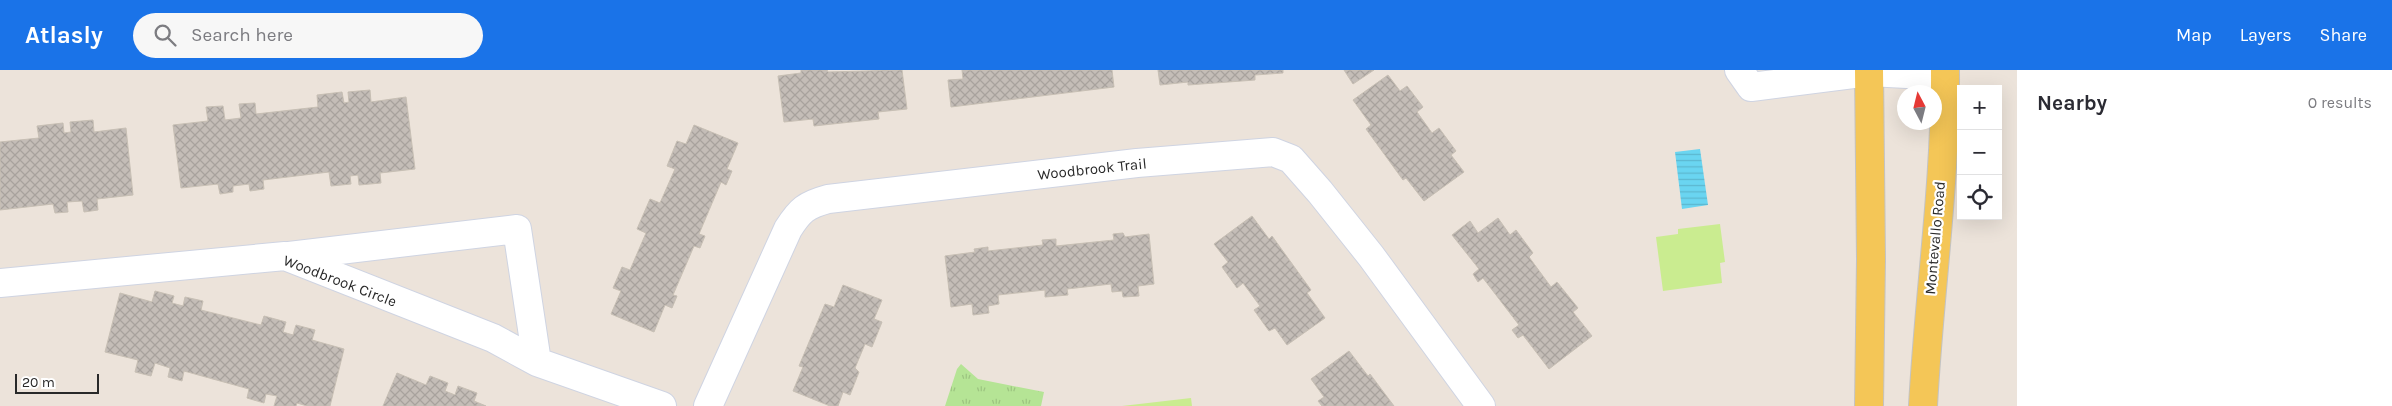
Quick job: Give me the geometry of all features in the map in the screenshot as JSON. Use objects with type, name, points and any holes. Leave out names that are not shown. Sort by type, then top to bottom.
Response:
[{"type":"main road","points":[[1869,406],[1871,259],[1870,71]]},
{"type":"main road","name":"Montevallo Road","points":[[1923,406],[1928,318],[1945,127],[1945,73]]},
{"type":"street","points":[[1739,70],[1750,87],[1870,71],[1945,73]]},
{"type":"street","name":"Woodbrook Trail","points":[[708,406],[788,229],[798,213],[810,204],[828,199],[1128,164],[1273,152],[1291,159],[1320,192],[1371,256],[1481,406]]},
{"type":"street","points":[[285,256],[517,229],[537,362]]},
{"type":"street","name":"Woodbrook Circle","points":[[0,283],[285,256],[493,338],[537,362],[662,406]]},
{"type":"green space","points":[[1720,224],[1725,262],[1720,263],[1722,283],[1663,291],[1656,237],[1678,234],[1678,229]]},
{"type":"green space","points":[[961,364],[978,379],[1044,392],[1041,406],[945,406],[957,369]]},
{"type":"green space","points":[[1191,398],[1192,406],[1122,406]]},
{"type":"water","points":[[1700,149],[1708,205],[1682,209],[1675,152]]},
{"type":"building","points":[[801,70],[827,70],[828,72],[902,70],[907,109],[878,112],[879,119],[814,126],[813,119],[784,122],[778,76],[801,73]]},
{"type":"building","points":[[962,70],[1112,70],[1114,87],[951,107],[948,80],[963,79]]},
{"type":"building","points":[[1158,70],[1283,70],[1283,73],[1255,75],[1255,80],[1188,85],[1188,82],[1160,85]]},
{"type":"building","points":[[1344,70],[1374,70],[1353,84]]},
{"type":"building","points":[[1388,75],[1400,91],[1407,86],[1423,107],[1417,112],[1432,133],[1439,128],[1456,151],[1451,155],[1464,172],[1424,201],[1406,178],[1403,180],[1366,129],[1371,125],[1353,100]]},
{"type":"building","points":[[370,90],[371,102],[406,97],[415,169],[380,173],[381,183],[359,185],[358,175],[350,176],[351,184],[331,186],[329,172],[263,180],[264,189],[250,191],[249,184],[233,186],[233,192],[220,194],[218,184],[181,188],[173,125],[208,121],[206,107],[223,106],[225,120],[241,118],[239,104],[255,103],[256,114],[318,107],[317,95],[342,92],[344,103],[349,102],[348,92]]},
{"type":"building","points":[[93,120],[94,132],[126,128],[133,195],[97,199],[98,210],[84,212],[82,201],[67,202],[68,212],[55,213],[53,204],[0,210],[0,142],[39,138],[37,126],[63,123],[64,133],[71,132],[70,122]]},
{"type":"building","points":[[694,125],[738,143],[727,169],[732,171],[726,185],[721,182],[699,234],[705,236],[700,248],[694,246],[673,295],[677,296],[672,308],[665,305],[654,332],[611,314],[621,291],[613,288],[622,267],[630,270],[646,233],[637,229],[650,199],[660,203],[675,169],[667,166],[677,141],[686,144]]},
{"type":"building","points":[[1252,216],[1269,239],[1272,236],[1311,290],[1307,293],[1325,318],[1287,345],[1275,328],[1269,331],[1254,310],[1260,306],[1243,283],[1237,288],[1222,267],[1228,262],[1214,244]]},
{"type":"building","points":[[1498,218],[1510,235],[1516,230],[1533,253],[1529,257],[1551,287],[1557,282],[1578,308],[1573,312],[1592,336],[1549,369],[1523,335],[1518,338],[1512,330],[1519,325],[1483,278],[1478,282],[1473,274],[1479,269],[1452,235],[1470,221],[1478,233]]},
{"type":"building","points":[[1123,233],[1125,237],[1149,234],[1154,284],[1138,286],[1139,296],[1123,297],[1122,291],[1112,292],[1111,284],[1067,289],[1068,295],[1045,297],[1045,290],[998,295],[999,304],[988,306],[989,313],[973,315],[972,304],[951,307],[945,256],[975,252],[974,249],[988,247],[988,251],[1043,245],[1042,240],[1056,239],[1056,246],[1114,240],[1113,234]]},
{"type":"building","points":[[843,285],[882,300],[874,319],[882,322],[872,347],[865,344],[855,368],[859,372],[850,395],[843,392],[838,406],[830,406],[793,391],[803,367],[799,366],[825,304],[834,307]]},
{"type":"building","points":[[155,291],[174,296],[172,303],[183,306],[185,297],[203,301],[201,310],[261,325],[264,316],[286,322],[283,332],[293,335],[296,325],[315,330],[312,340],[344,349],[330,406],[307,406],[297,403],[296,406],[274,406],[277,396],[266,394],[264,403],[247,398],[249,389],[184,371],[182,381],[168,377],[170,368],[155,363],[151,376],[135,372],[138,360],[105,352],[120,293],[152,302]]},
{"type":"building","points":[[1349,351],[1368,376],[1370,374],[1394,406],[1322,406],[1318,401],[1324,397],[1311,379]]},
{"type":"building","points":[[397,373],[426,385],[430,376],[448,383],[445,391],[455,395],[458,386],[477,393],[474,401],[486,406],[383,406]]}]
